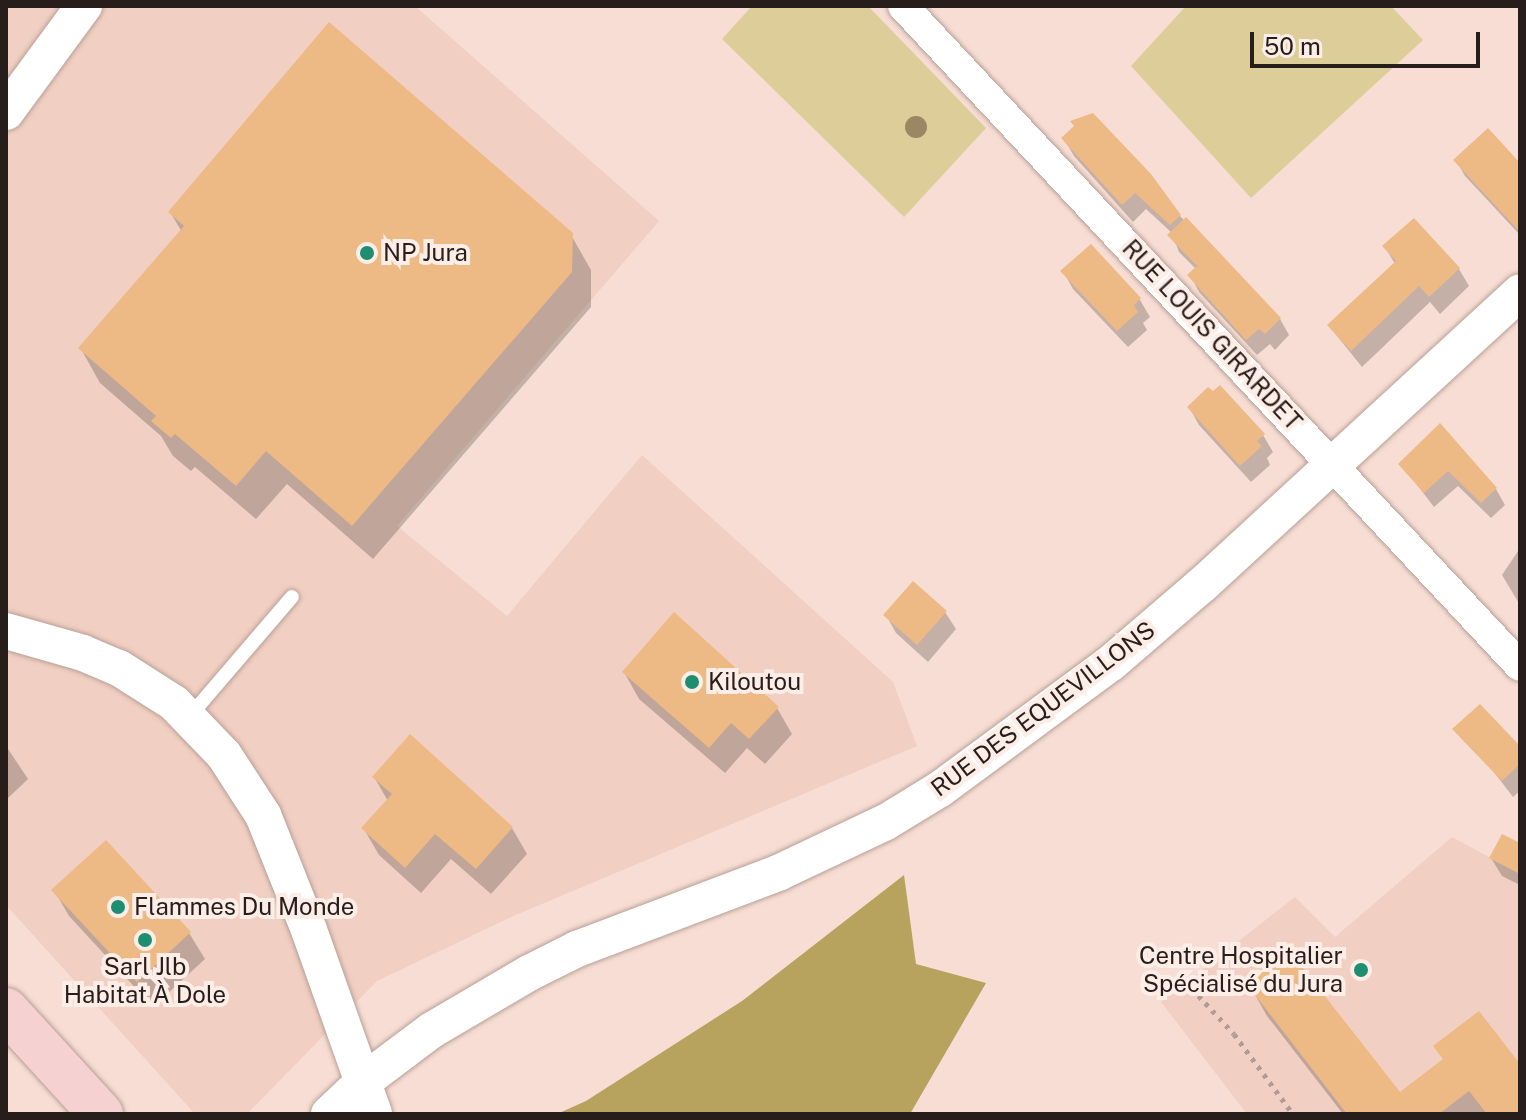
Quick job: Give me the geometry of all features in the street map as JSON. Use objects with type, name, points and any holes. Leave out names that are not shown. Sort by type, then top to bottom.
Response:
[{"type":"main road","points":[[6,1010],[101,1114]]},
{"type":"street","points":[[6,112],[84,6]]},
{"type":"street","name":"RUE LOUIS GIRARDET","points":[[903,6],[1336,465],[1520,666]]},
{"type":"street","name":"RUE DES EQUEVILLONS","points":[[329,1114],[369,1097],[432,1030],[529,973],[577,949],[778,873],[886,822],[940,789],[1111,663],[1336,465],[1520,292]]},
{"type":"street","points":[[6,631],[70,648],[119,668],[174,703],[224,755],[263,815],[369,1097]]},
{"type":"lane","points":[[189,718],[292,597]]},
{"type":"path","points":[[1185,981],[1234,1034],[1293,1114]]},
{"type":"shaded area","points":[[6,6],[415,6],[659,221],[397,526],[507,616],[642,455],[893,682],[917,746],[511,917],[377,981],[247,1114],[195,1114],[6,905]]},
{"type":"shaded area","points":[[752,6],[868,6],[986,128],[904,217],[722,39]]},
{"type":"shaded area","points":[[1186,6],[1391,6],[1423,40],[1251,198],[1131,66]]},
{"type":"shaded area","name":"Centre Hospitalier Spécialisé du Jura","points":[[1452,837],[1520,874],[1520,1114],[1247,1114],[1161,1002],[1295,897],[1335,937]]},
{"type":"shaded area","points":[[904,875],[916,964],[986,983],[910,1114],[557,1114],[586,1101],[742,1001]]},
{"type":"building","name":"NP Jura","points":[[329,22],[573,233],[572,272],[352,526],[266,451],[236,486],[175,434],[171,438],[151,421],[156,416],[78,348],[184,226],[168,212]]},
{"type":"building","points":[[1093,113],[1151,174],[1181,215],[1170,225],[1135,193],[1122,205],[1061,138],[1074,126],[1070,121]]},
{"type":"building","points":[[1488,128],[1520,163],[1520,232],[1453,160]]},
{"type":"building","points":[[1186,217],[1281,318],[1265,334],[1259,329],[1246,340],[1187,275],[1197,266],[1167,235]]},
{"type":"building","points":[[1414,218],[1460,268],[1429,297],[1419,286],[1351,351],[1327,325],[1396,261],[1382,246]]},
{"type":"building","points":[[1091,244],[1141,298],[1134,305],[1138,312],[1117,331],[1060,271]]},
{"type":"building","points":[[1220,385],[1265,434],[1257,441],[1262,446],[1240,466],[1187,407],[1208,387],[1213,391]]},
{"type":"building","points":[[1440,423],[1497,488],[1481,503],[1448,471],[1424,493],[1398,464]]},
{"type":"building","points":[[913,581],[947,611],[917,645],[883,615]]},
{"type":"building","name":"Kiloutou","points":[[674,612],[779,707],[749,739],[731,723],[709,748],[622,672]]},
{"type":"building","points":[[1480,704],[1520,746],[1520,764],[1502,781],[1452,729]]},
{"type":"building","points":[[410,734],[513,827],[476,869],[435,834],[405,868],[361,828],[392,794],[372,777]]},
{"type":"building","points":[[1502,834],[1520,843],[1520,874],[1489,858]]},
{"type":"building","points":[[106,840],[191,932],[137,982],[51,890]]},
{"type":"building","points":[[1288,949],[1400,1092],[1443,1059],[1433,1046],[1479,1011],[1520,1064],[1520,1114],[1487,1114],[1469,1091],[1439,1114],[1347,1114],[1245,982]]},
{"type":"place","name":"NP Jura","points":[[367,253]]},
{"type":"place","name":"Kiloutou","points":[[692,682]]},
{"type":"place","name":"Flammes Du Monde","points":[[118,907]]},
{"type":"place","name":"Sarl Jlb Habitat À Dole","points":[[145,940]]},
{"type":"place","name":"Centre Hospitalier Spécialisé du Jura","points":[[1361,970]]}]
